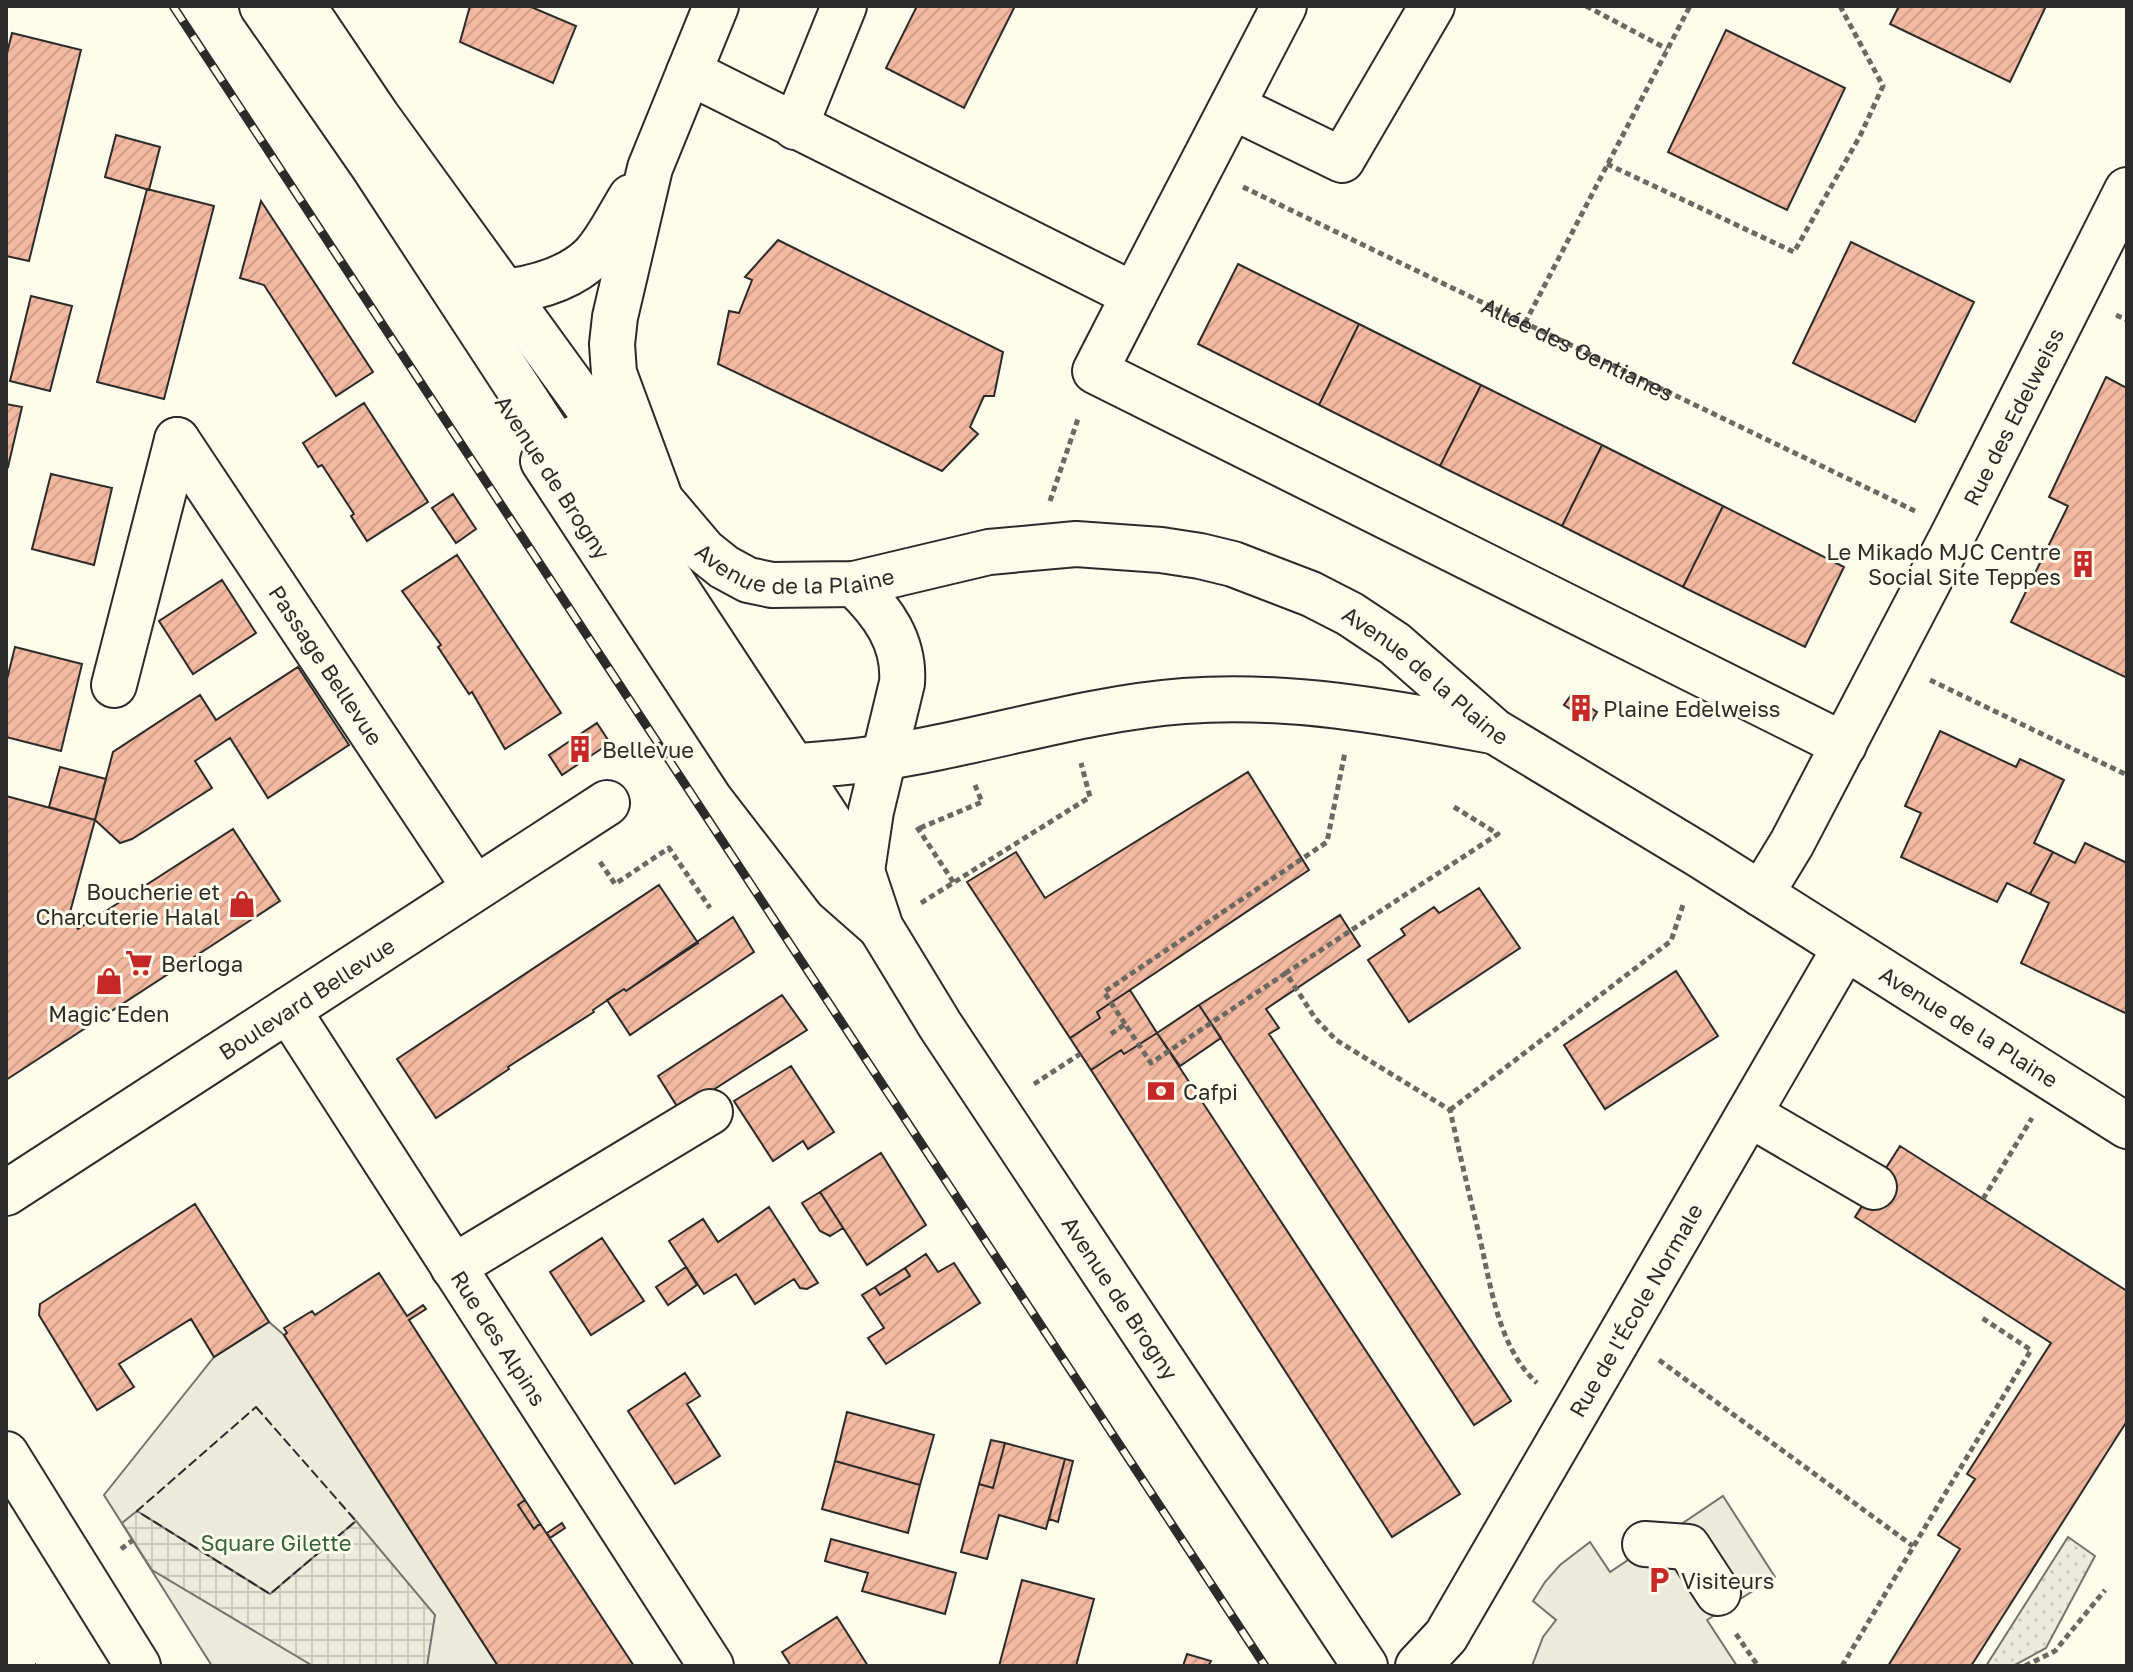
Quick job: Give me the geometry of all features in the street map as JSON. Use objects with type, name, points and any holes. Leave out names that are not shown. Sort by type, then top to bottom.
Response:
[{"type":"main road","name":"Avenue de Brogny","points":[[250,6],[356,179],[747,772],[837,889],[881,928]]},
{"type":"main road","name":"Avenue de Brogny","points":[[262,6],[778,762],[862,871],[881,928],[948,1037],[1365,1666]]},
{"type":"main road","name":"Avenue de Brogny","points":[[303,6],[377,116],[621,453],[661,501]]},
{"type":"main road","points":[[661,501],[614,373],[612,344],[615,317],[650,168],[716,6]]},
{"type":"main road","points":[[795,127],[844,6]]},
{"type":"main road","points":[[1284,6],[1095,371],[1844,745]]},
{"type":"main road","points":[[1233,107],[1342,160],[1432,6]]},
{"type":"main road","points":[[689,72],[1134,295]]},
{"type":"main road","name":"Avenue de Brogny","points":[[377,116],[487,301],[778,762]]},
{"type":"main road","points":[[505,292],[555,279],[575,270],[593,255],[650,168]]},
{"type":"main road","name":"Rue des Edelweiss","points":[[1761,894],[1844,745],[2127,190]]},
{"type":"main road","name":"Passage Bellevue","points":[[114,685],[177,440],[475,888]]},
{"type":"main road","name":"Avenue de la Plaine","points":[[661,501],[704,551],[724,567],[748,580],[772,585],[854,584],[954,558],[1076,544],[1200,556],[1233,564],[1311,594],[1350,614],[1395,644],[1494,731],[1761,894],[2127,1126]]},
{"type":"main road","points":[[854,584],[872,601],[888,624],[903,662],[902,683],[871,811],[862,871]]},
{"type":"main road","points":[[778,762],[883,759],[1143,705],[1231,698],[1353,706],[1494,731]]},
{"type":"main road","name":"Boulevard Bellevue","points":[[6,1193],[607,803]]},
{"type":"main road","name":"Rue de l'École Normale","points":[[1418,1666],[1446,1636],[1845,948]]},
{"type":"main road","name":"Rue des Alpins","points":[[288,1010],[711,1666]]},
{"type":"main road","points":[[453,1267],[710,1112]]},
{"type":"main road","points":[[1749,1114],[1874,1187]]},
{"type":"main road","points":[[6,1454],[138,1666]]},
{"type":"main road","points":[[1645,1544],[1688,1547],[1718,1593]]},
{"type":"path","points":[[1586,6],[1667,49]]},
{"type":"path","points":[[1525,323],[1690,6]]},
{"type":"path","points":[[1607,164],[1794,252],[1860,136],[1883,86],[1840,6]]},
{"type":"path","name":"Allée des Gentianes","points":[[1201,166],[1955,531]]},
{"type":"path","points":[[1033,547],[1095,371]]},
{"type":"path","points":[[1888,660],[2127,775]]},
{"type":"path","points":[[1353,706],[1327,842],[1104,992],[1151,1063],[1498,834],[1454,807]]},
{"type":"path","points":[[881,928],[1090,797],[1078,753]]},
{"type":"path","points":[[920,828],[982,802],[975,784]]},
{"type":"path","points":[[615,884],[669,848],[710,908]]},
{"type":"path","points":[[1450,1110],[1671,941]]},
{"type":"path","points":[[1286,973],[1315,1018],[1336,1040],[1450,1110],[1491,1287],[1505,1331],[1518,1361],[1532,1379],[1574,1416]]},
{"type":"path","points":[[1111,1034],[1125,1024]]},
{"type":"path","points":[[1983,1199],[2055,1081]]},
{"type":"path","points":[[1842,1666],[2031,1350],[1982,1318]]},
{"type":"path","points":[[1622,1333],[1913,1546]]},
{"type":"path","points":[[2025,1666],[2055,1651],[2105,1590]]},
{"type":"green space","name":"Square Gilette","points":[[269,1322],[284,1335],[498,1666],[212,1666],[104,1495],[214,1357]]},
{"type":"green space","points":[[2068,1537],[2095,1556],[2046,1648],[2013,1666],[1986,1666]]},
{"type":"shaded area","name":"Visiteurs","points":[[1723,1496],[1775,1577],[1707,1620],[1737,1666],[1532,1666],[1543,1637],[1556,1620],[1533,1601],[1560,1565],[1590,1542],[1610,1572]]},
{"type":"shaded area","points":[[137,1511],[270,1594],[356,1521],[435,1615],[427,1666],[313,1666],[152,1570],[122,1523]]},
{"type":"building","points":[[470,6],[529,6],[576,26],[553,83],[460,42]]},
{"type":"building","points":[[917,6],[1015,6],[964,108],[886,68]]},
{"type":"building","points":[[1899,6],[2046,6],[2010,82],[1890,24]]},
{"type":"building","points":[[1726,30],[1845,88],[1787,210],[1668,152]]},
{"type":"building","points":[[12,33],[81,50],[29,261],[6,256],[6,57]]},
{"type":"building","points":[[116,135],[160,147],[149,190],[105,177]]},
{"type":"building","points":[[147,189],[214,206],[164,399],[97,382]]},
{"type":"building","points":[[261,201],[373,372],[336,396],[264,285],[240,278]]},
{"type":"building","points":[[778,240],[1003,352],[994,396],[984,396],[970,427],[978,434],[942,471],[718,364],[729,311],[739,313],[752,280],[745,277]]},
{"type":"building","points":[[1851,242],[1974,302],[1915,422],[1793,363]]},
{"type":"building","points":[[1238,264],[1359,324],[1319,405],[1198,344]]},
{"type":"building","points":[[31,296],[72,306],[50,391],[10,381]]},
{"type":"building","points":[[1359,324],[1481,385],[1440,466],[1319,405]]},
{"type":"building","name":"Le Mikado MJC Centre Social Site Teppes","points":[[2106,377],[2127,388],[2127,678],[2011,622],[2068,506],[2049,497]]},
{"type":"building","points":[[1481,385],[1602,445],[1562,526],[1440,466]]},
{"type":"building","points":[[364,403],[428,502],[367,541],[351,516],[354,514],[322,465],[318,467],[303,443]]},
{"type":"building","points":[[6,404],[22,407],[8,467],[6,466]]},
{"type":"building","points":[[1602,445],[1723,506],[1683,587],[1562,526]]},
{"type":"building","points":[[51,474],[112,488],[94,565],[32,549]]},
{"type":"building","points":[[453,494],[476,529],[456,543],[432,508]]},
{"type":"building","points":[[1723,506],[1844,567],[1805,647],[1683,587]]},
{"type":"building","points":[[457,555],[561,713],[505,749],[472,692],[469,694],[438,647],[441,645],[402,591]]},
{"type":"building","points":[[222,580],[256,633],[193,674],[159,621]]},
{"type":"building","points":[[15,647],[82,664],[61,751],[6,737],[6,683]]},
{"type":"building","points":[[298,667],[349,745],[268,798],[230,738],[195,761],[212,788],[132,839],[120,843],[95,820],[113,752],[200,695],[216,720]]},
{"type":"building","name":"Plaine Edelweiss","points":[[1571,695],[1597,712],[1591,722],[1564,705]]},
{"type":"building","name":"Bellevue","points":[[597,723],[610,743],[562,775],[549,755]]},
{"type":"building","points":[[1940,731],[2016,767],[2020,759],[2064,780],[2034,843],[2053,852],[2030,894],[2007,883],[1997,902],[1901,857],[1921,813],[1905,806]]},
{"type":"building","points":[[60,767],[106,779],[95,820],[49,807]]},
{"type":"building","points":[[1248,772],[1309,870],[1097,1012],[1100,1018],[1070,1038],[967,882],[1016,852],[1045,898]]},
{"type":"building","points":[[6,796],[95,820],[69,916],[78,929],[233,829],[280,901],[6,1080]]},
{"type":"building","points":[[2085,843],[2127,863],[2127,1014],[2021,963],[2049,903],[2030,894],[2053,852],[2075,863]]},
{"type":"building","points":[[659,885],[698,943],[626,991],[624,989],[436,1118],[397,1059]]},
{"type":"building","points":[[1479,888],[1520,948],[1409,1022],[1368,960],[1405,935],[1401,929],[1434,907],[1439,913]]},
{"type":"building","points":[[1340,915],[1360,946],[1266,1009],[1279,1028],[1269,1034],[1511,1401],[1474,1425],[1199,1005]]},
{"type":"building","points":[[733,917],[754,952],[630,1035],[607,1000],[624,989],[626,991]]},
{"type":"building","points":[[1676,971],[1718,1036],[1605,1109],[1564,1045]]},
{"type":"building","points":[[1130,990],[1157,1033],[1124,1054],[1121,1050],[1091,1070],[1070,1038],[1100,1018],[1097,1012]]},
{"type":"building","points":[[782,995],[807,1030],[680,1111],[658,1076]]},
{"type":"building","points":[[1199,1005],[1221,1038],[1180,1066],[1157,1033]]},
{"type":"building","points":[[1157,1033],[1460,1494],[1392,1537],[1091,1070],[1121,1050],[1124,1054]]},
{"type":"building","points":[[791,1066],[834,1132],[808,1149],[803,1141],[773,1161],[734,1101]]},
{"type":"building","points":[[1900,1146],[2127,1291],[2127,1421],[1971,1666],[1888,1666],[1960,1549],[1938,1535],[1975,1479],[1967,1474],[2051,1343],[1855,1217]]},
{"type":"building","points":[[881,1153],[926,1225],[867,1265],[820,1192]]},
{"type":"building","points":[[820,1192],[843,1228],[830,1236],[820,1231],[802,1203]]},
{"type":"building","points":[[195,1204],[269,1322],[214,1357],[191,1319],[119,1364],[134,1387],[97,1410],[39,1315],[40,1304]]},
{"type":"building","points":[[769,1207],[818,1283],[807,1289],[800,1288],[794,1279],[755,1304],[736,1274],[704,1294],[669,1241],[703,1219],[718,1242]]},
{"type":"building","points":[[602,1238],[644,1301],[591,1335],[550,1272]]},
{"type":"building","points":[[926,1254],[938,1272],[954,1263],[980,1303],[886,1364],[868,1338],[884,1328],[862,1295],[875,1287],[880,1295],[910,1276],[905,1268]]},
{"type":"building","points":[[686,1267],[697,1285],[668,1305],[656,1287]]},
{"type":"building","points":[[905,1268],[910,1276],[880,1295],[875,1287]]},
{"type":"building","points":[[379,1273],[407,1316],[423,1305],[426,1309],[409,1320],[525,1500],[518,1505],[534,1529],[541,1525],[634,1666],[498,1666],[284,1335],[287,1333],[284,1328],[312,1311],[315,1315]]},
{"type":"building","points":[[685,1373],[700,1396],[687,1404],[720,1456],[675,1484],[628,1411]]},
{"type":"building","points":[[847,1412],[934,1435],[920,1485],[835,1461]]},
{"type":"building","points":[[991,1440],[1005,1443],[993,1488],[979,1484]]},
{"type":"building","points":[[1005,1443],[1065,1459],[1046,1529],[999,1515],[987,1559],[961,1552],[979,1484],[993,1488]]},
{"type":"building","points":[[1065,1459],[1073,1461],[1058,1522],[1049,1519]]},
{"type":"building","points":[[835,1461],[920,1485],[908,1533],[822,1509]]},
{"type":"building","points":[[525,1500],[541,1525],[534,1529],[518,1505]]},
{"type":"building","points":[[562,1523],[565,1528],[550,1538],[547,1533]]},
{"type":"building","points":[[831,1539],[956,1573],[945,1614],[862,1591],[868,1573],[825,1561]]},
{"type":"building","points":[[1022,1580],[1094,1599],[1076,1666],[999,1666]]},
{"type":"building","points":[[837,1617],[868,1666],[791,1666],[782,1652]]},
{"type":"building","points":[[1187,1654],[1211,1661],[1208,1666],[1183,1666]]},
{"type":"railway","points":[[173,6],[1265,1666]]},
{"type":"fence","points":[[256,1407],[356,1521],[270,1594],[137,1511],[256,1407]]},
{"type":"place","name":"Le Mikado MJC Centre Social Site Teppes","points":[[2083,564]]},
{"type":"place","name":"Plaine Edelweiss","points":[[1581,708]]},
{"type":"place","name":"Bellevue","points":[[580,749]]},
{"type":"place","name":"Boucherie et Charcuterie Halal","points":[[242,904]]},
{"type":"place","name":"Berloga","points":[[139,963]]},
{"type":"place","name":"Magic Eden","points":[[109,981]]},
{"type":"place","name":"Cafpi","points":[[1161,1091]]},
{"type":"place","name":"Visiteurs","points":[[1659,1580]]}]
